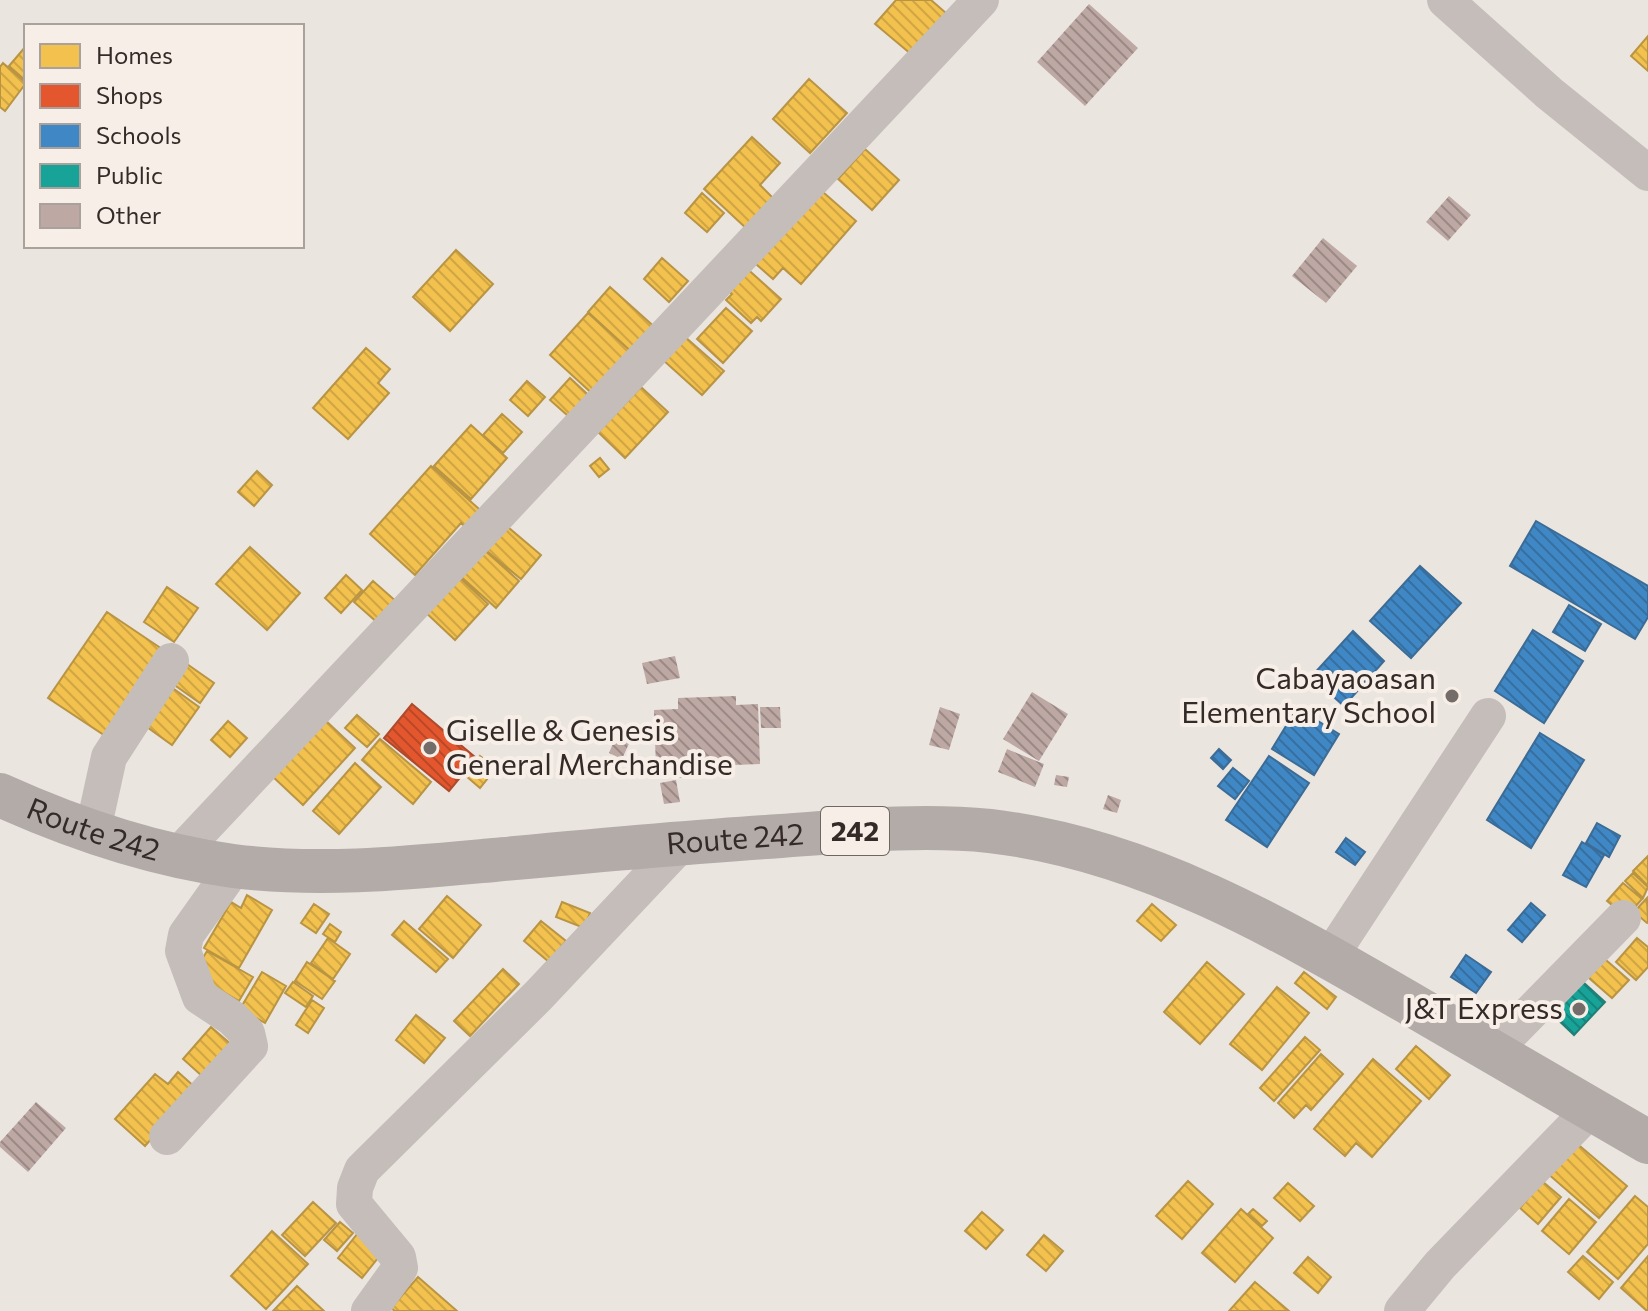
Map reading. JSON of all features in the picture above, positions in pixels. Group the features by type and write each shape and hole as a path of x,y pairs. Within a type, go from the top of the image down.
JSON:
{"main road":[{"name":"Route 242","path":"0,795 93,830 177,856 235,866 307,872 375,871 683,842 924,827 991,831 1067,844 1141,865 1330,957 1648,1142"}],"street":[{"path":"177,856 981,0"},
{"path":"1445,0 1549,93 1648,173"},
{"path":"93,830 109,757 171,661"},
{"path":"1330,957 1488,716"},
{"path":"369,1311 400,1268 398,1257 354,1204 355,1188 362,1170 538,996 683,842"},
{"path":"167,1137 250,1046 247,1033 232,1018 200,997 183,951 186,935 235,866"},
{"path":"1493,1051 1623,918"},
{"path":"1402,1311 1440,1265 1592,1108"}],"building: Homes":[{"path":"896,0 931,0 946,13 911,54 875,24"},
{"path":"1648,36 1648,71 1631,56"},
{"path":"24,48 24,79 9,66"},
{"path":"3,63 24,81 5,111 0,107 0,67"},
{"path":"809,79 847,113 810,153 773,119"},
{"path":"752,137 780,163 760,185 774,199 747,229 704,189"},
{"path":"865,149 899,180 872,210 838,179"},
{"path":"815,185 856,221 801,284 783,268 773,279 749,258"},
{"path":"702,193 724,213 707,232 685,213"},
{"path":"456,250 493,284 450,331 413,297"},
{"path":"662,258 688,281 669,302 644,279"},
{"path":"743,265 781,299 761,321 757,317 751,323 726,300 732,294 723,286"},
{"path":"610,287 658,330 635,355 588,312"},
{"path":"726,308 752,331 723,363 697,339"},
{"path":"588,313 635,355 597,398 550,355"},
{"path":"684,336 724,371 702,395 663,360"},
{"path":"366,348 390,369 378,383 389,393 348,439 313,408"},
{"path":"570,378 595,401 576,423 550,400"},
{"path":"527,381 545,397 528,416 510,400"},
{"path":"641,387 668,412 625,458 598,432"},
{"path":"502,414 522,432 503,453 483,435"},
{"path":"471,425 507,458 471,499 434,466"},
{"path":"600,458 609,469 599,477 590,466"},
{"path":"431,466 488,517 473,534 461,523 415,575 370,534"},
{"path":"257,471 272,485 254,506 238,492"},
{"path":"502,522 541,555 521,579 482,547"},
{"path":"250,547 300,593 267,630 216,584"},
{"path":"481,547 519,581 496,608 458,574"},
{"path":"456,574 488,604 455,640 423,610"},
{"path":"346,575 362,590 341,613 325,598"},
{"path":"373,581 398,603 379,624 354,602"},
{"path":"167,587 198,608 174,642 144,622"},
{"path":"107,612 165,651 107,737 48,698"},
{"path":"187,664 214,683 200,703 173,684"},
{"path":"167,684 199,707 172,745 140,722"},
{"path":"357,715 379,734 367,747 345,728"},
{"path":"324,719 355,748 303,805 272,776"},
{"path":"228,721 247,738 230,757 211,740"},
{"path":"380,739 431,782 413,804 362,760"},
{"path":"480,756 496,768 480,788 465,775"},
{"path":"355,763 381,787 339,834 313,811"},
{"path":"1648,856 1648,886 1633,871"},
{"path":"1633,873 1648,887 1643,898 1625,881"},
{"path":"1623,883 1642,899 1626,917 1607,901"},
{"path":"247,895 272,910 239,968 204,948 231,902 241,908"},
{"path":"447,896 481,925 453,958 419,929"},
{"path":"1647,898 1648,922 1647,923 1634,912"},
{"path":"562,902 590,913 584,928 556,917"},
{"path":"314,904 329,914 316,933 301,923"},
{"path":"1152,904 1176,925 1161,941 1137,921"},
{"path":"404,921 448,959 436,972 392,935"},
{"path":"541,921 566,941 549,962 524,941"},
{"path":"330,924 341,932 335,942 323,934"},
{"path":"328,938 350,954 333,979 311,963"},
{"path":"1637,938 1648,947 1648,967 1636,980 1616,962"},
{"path":"207,951 253,977 239,1001 193,974"},
{"path":"1599,954 1629,980 1612,998 1583,973"},
{"path":"307,962 335,981 322,999 295,981"},
{"path":"1207,962 1244,994 1200,1044 1164,1012"},
{"path":"503,969 519,984 470,1036 454,1021"},
{"path":"262,972 286,986 265,1023 240,1009"},
{"path":"1304,972 1336,997 1327,1009 1295,983"},
{"path":"293,982 313,996 306,1007 285,993"},
{"path":"1277,987 1309,1013 1262,1070 1230,1044"},
{"path":"312,1000 324,1008 308,1033 296,1025"},
{"path":"416,1015 445,1038 424,1063 396,1040"},
{"path":"211,1027 239,1051 211,1084 183,1059"},
{"path":"1305,1037 1320,1050 1274,1101 1260,1088"},
{"path":"1416,1046 1450,1075 1429,1099 1396,1069"},
{"path":"1321,1054 1343,1074 1311,1110 1306,1105 1294,1118 1278,1103"},
{"path":"1373,1059 1421,1101 1372,1157 1356,1143 1345,1156 1314,1129"},
{"path":"178,1072 196,1088 145,1146 115,1119 155,1074 168,1084"},
{"path":"1574,1141 1627,1186 1599,1218 1547,1173"},
{"path":"1188,1181 1213,1204 1182,1239 1156,1216"},
{"path":"1542,1181 1561,1197 1538,1224 1520,1208"},
{"path":"1288,1183 1314,1206 1300,1221 1274,1198"},
{"path":"1635,1196 1648,1207 1648,1244 1618,1279 1587,1252"},
{"path":"1569,1199 1596,1222 1569,1254 1542,1231"},
{"path":"313,1202 336,1223 305,1256 282,1235"},
{"path":"1241,1209 1273,1238 1235,1282 1202,1253"},
{"path":"1253,1209 1267,1221 1262,1226 1248,1214"},
{"path":"982,1212 1003,1230 986,1249 965,1231"},
{"path":"340,1222 353,1233 337,1251 324,1240"},
{"path":"272,1231 308,1264 266,1309 231,1276"},
{"path":"358,1233 382,1253 362,1278 338,1258"},
{"path":"1044,1235 1063,1251 1046,1271 1027,1255"},
{"path":"1583,1256 1613,1282 1599,1299 1568,1272"},
{"path":"1648,1256 1648,1311 1647,1311 1621,1288"},
{"path":"1308,1257 1331,1277 1318,1293 1294,1273"},
{"path":"418,1277 457,1311 395,1311 391,1308"},
{"path":"1255,1282 1289,1311 1229,1311"},
{"path":"297,1286 324,1311 273,1311"}],"building: Shops":[{"name":"Giselle & Genesis General Merchandise","path":"412,704 476,758 449,791 384,738"}],"building: Schools":[{"path":"1536,521 1648,586 1648,617 1635,639 1510,566"},
{"path":"1420,566 1461,603 1411,658 1370,621"},
{"path":"1569,605 1601,624 1585,651 1553,632"},
{"path":"1533,630 1583,661 1544,723 1495,691"},
{"path":"1353,631 1384,661 1344,706 1311,677"},
{"path":"1297,708 1339,734 1314,775 1272,749"},
{"path":"1540,733 1584,760 1531,848 1487,820"},
{"path":"1219,749 1231,760 1223,769 1211,758"},
{"path":"1269,756 1309,783 1267,847 1226,820"},
{"path":"1233,768 1249,781 1235,799 1218,786"},
{"path":"1597,823 1620,836 1609,857 1586,843"},
{"path":"1346,838 1365,852 1355,865 1336,852"},
{"path":"1582,842 1604,855 1586,887 1563,875"},
{"path":"1531,903 1545,915 1522,942 1508,930"},
{"path":"1466,955 1491,972 1476,993 1451,977"}],"building: Public":[{"name":"J&T Express","path":"1583,982 1605,1002 1574,1035 1553,1015"}],"building: Other":[{"path":"1089,4 1138,48 1085,106 1037,62"},
{"path":"1449,196 1471,215 1448,241 1426,222"},
{"path":"1323,238 1357,266 1326,303 1292,276"},
{"path":"675,656 680,678 647,684 642,663"},
{"path":"1032,692 1068,714 1039,761 1003,739"},
{"path":"736,696 736,705 758,704 760,764 656,768 654,710 678,709 678,698"},
{"path":"760,707 780,707 781,728 761,728"},
{"path":"940,707 960,714 949,750 929,745"},
{"path":"617,734 631,739 622,759 609,753"},
{"path":"1007,749 1044,764 1035,787 998,772"},
{"path":"704,769 704,776 677,778 677,771"},
{"path":"1056,775 1069,777 1067,787 1054,785"},
{"path":"676,780 680,802 664,804 660,783"},
{"path":"1108,795 1121,800 1117,813 1103,809"},
{"path":"36,1102 66,1128 28,1172 0,1147 0,1142"}],"place":[{"name":"Cabayaoasan Elementary School","path":"1452,696"},
{"name":"Giselle & Genesis General Merchandise","path":"430,748"},
{"name":"J&T Express","path":"1579,1009"}]}
